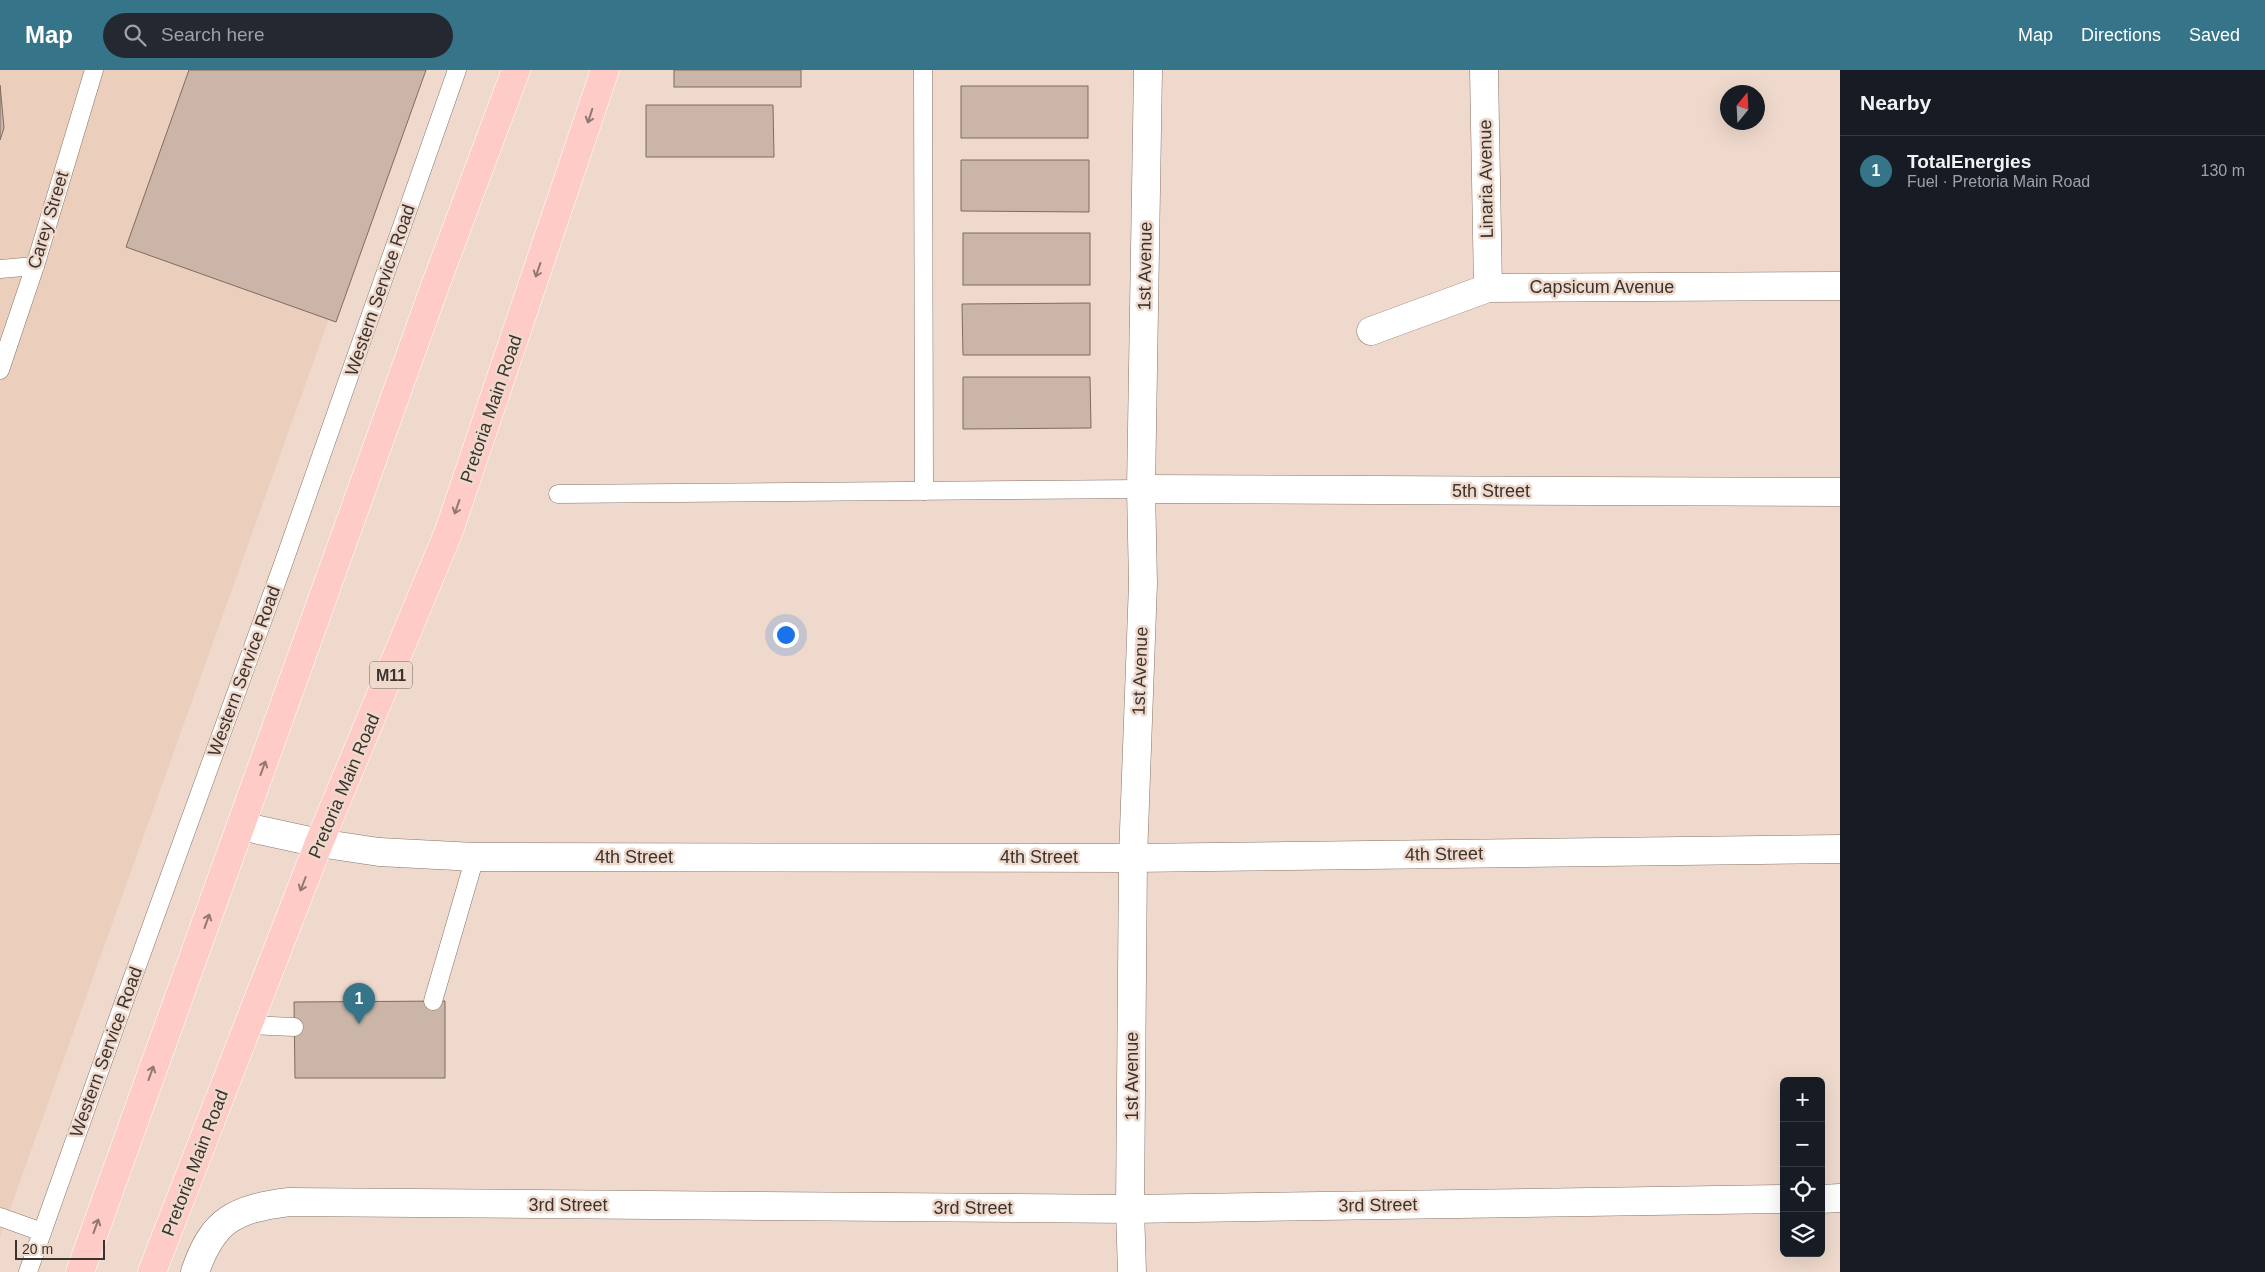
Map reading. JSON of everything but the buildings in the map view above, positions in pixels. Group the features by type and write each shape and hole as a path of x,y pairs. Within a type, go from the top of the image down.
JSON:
{"main road":[{"path":"80,1272 435,286 516,70"},
{"name":"Pretoria Main Road","path":"152,1272 320,843 449,531 605,70"}],"street":[{"name":"1st Avenue","path":"1132,1272 1130,1209 1133,858 1143,583 1141,489 1148,70"},
{"name":"Linaria Avenue","path":"1484,70 1488,288"},
{"name":"Capsicum Avenue","path":"1371,331 1488,288 1840,286"},
{"name":"5th Street","path":"1141,489 1840,492"},
{"name":"4th Street","path":"241,826 320,843 380,852 476,857 1133,858 1840,849"},
{"path":"1825,1199 1840,1198"},
{"name":"3rd Street","path":"195,1272 202,1250 216,1230 237,1213 289,1202 1130,1209 1780,1199"}],"lane":[{"name":"Carey Street","path":"0,370 35,266 94,70"},
{"name":"Western Service Road","path":"28,1272 285,558 457,70"},
{"path":"922,70 924,491"},
{"path":"0,269 35,266"},
{"path":"558,494 1141,489"},
{"path":"433,1001 476,857"},
{"path":"248,1025 294,1027"},
{"path":"0,1217 42,1232"}],"shaded area":[{"path":"0,70 418,70 0,1237"}],"place":[{"name":"TotalEnergies","path":"359,1024"}]}
